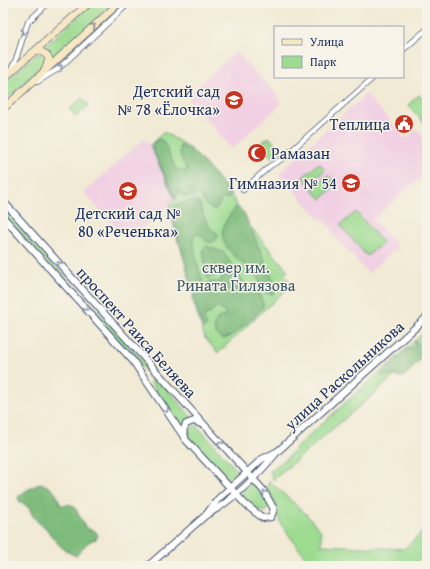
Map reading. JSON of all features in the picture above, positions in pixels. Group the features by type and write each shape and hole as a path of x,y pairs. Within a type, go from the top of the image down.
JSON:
{"main road":[{"path":"5,77 89,3"},
{"path":"3,109 119,3"},
{"path":"34,52 40,51 47,55 48,64 43,71"}],"street":[{"path":"5,77 15,62 28,22 48,3"},
{"path":"27,87 58,69 129,3"},
{"path":"404,49 427,29"},
{"path":"243,190 270,166 287,155 373,78"},
{"name":"проспект Раиса Беляева","path":"3,201 267,495 274,507 271,517 263,518 248,507 186,440 134,361 3,217"},
{"name":"улица Раскольникова","path":"148,566 206,515 218,508 252,479 278,451 427,317"},
{"path":"144,377 152,378 155,371"},
{"path":"186,440 183,431 186,424 194,421 204,426"},
{"name":"улица Раскольникова","path":"206,515 218,499 246,473 262,459 278,451"}],"shaded area":[{"name":"Детский сад № 78 «Ёлочка»","path":"236,52 276,94 281,104 232,149 188,100 196,93 193,90"},
{"name":"Гимназия № 54","path":"366,94 406,139 417,129 427,139 427,172 373,219 398,247 368,273 331,232 333,230 322,219 320,220 279,173"},
{"name":"Детский сад № 80 «Реченька»","path":"144,139 152,147 175,200 128,241 84,192"}],"green space":[{"path":"93,3 115,3 53,60 51,53 42,49"},
{"path":"41,54 45,58 44,64 3,103 3,84 35,55"},
{"path":"419,95 427,104 426,125 408,105"},
{"path":"82,98 89,105 76,117 69,110"},
{"name":"сквер им. Рината Гилязова","path":"164,132 191,149 229,191 244,219 288,271 284,275 292,284 218,353 205,338 192,298 195,293 184,250 178,242 169,206 175,200 150,145"},
{"path":"269,137 281,151 272,158 260,144"},
{"path":"159,139 164,142 176,170 188,170 180,153 180,146 185,147 199,158 213,173 229,193 229,198 222,199 216,209 213,210 206,205 200,194 192,197 182,196 179,190 177,197 175,198 152,147 155,141"},
{"path":"319,163 325,170 309,184 303,177"},
{"path":"328,175 337,185 321,199 312,189"},
{"path":"194,200 200,204 206,221 217,233 218,237 212,242 207,242 200,234 193,237 196,261 205,288 207,287 208,282 219,282 222,278 217,265 215,267 214,277 207,278 203,249 206,246 223,252 245,284 260,296 263,303 263,307 255,316 231,336 224,339 220,338 215,332 214,326 218,318 225,316 225,313 219,308 215,308 211,313 205,315 204,320 207,326 203,329 171,212 176,205"},
{"path":"237,206 244,213 277,290 274,294 265,293 256,276 230,252 223,238 223,230 226,221"},
{"path":"3,207 153,372 152,375 149,375 3,214"},
{"path":"356,212 383,243 367,256 340,225"},
{"path":"427,330 427,348 273,480 270,471 287,458 304,440"},
{"path":"415,340 419,344 418,350 420,360 404,377 380,375 408,348 414,348"},
{"path":"156,376 194,420 181,430 150,381"},
{"path":"197,426 242,476 232,484 188,437 189,431"},
{"path":"252,481 266,496 268,501 268,509 264,512 254,507 240,492"},
{"path":"269,481 306,514 321,531 322,545 404,549 427,528 427,552 412,566 312,566 280,523 275,502 267,489"},
{"path":"41,483 54,491 60,504 65,506 69,504 74,506 86,528 95,531 98,535 96,539 87,544 76,556 66,551 45,527 38,522 29,508 19,501 18,497 27,490"}],"place":[{"name":"Детский сад № 78 «Ёлочка»","path":"234,100"},
{"name":"Теплица","path":"404,124"},
{"name":"Рамазан","path":"257,153"},
{"name":"Гимназия № 54","path":"351,183"},
{"name":"Детский сад № 80 «Реченька»","path":"128,191"}]}
